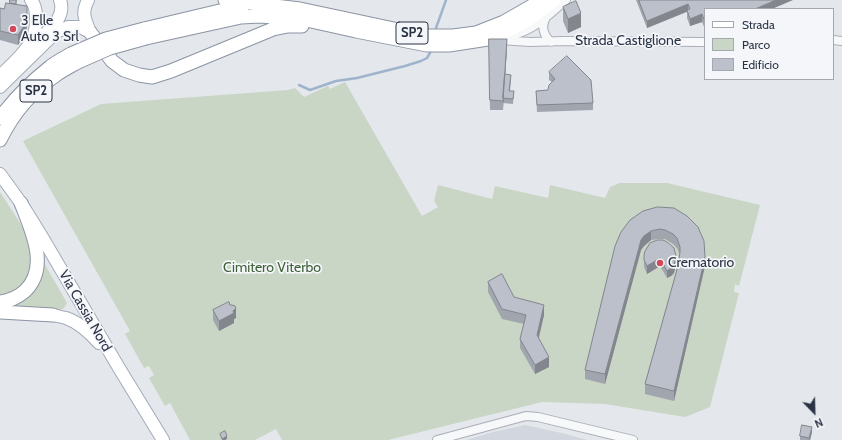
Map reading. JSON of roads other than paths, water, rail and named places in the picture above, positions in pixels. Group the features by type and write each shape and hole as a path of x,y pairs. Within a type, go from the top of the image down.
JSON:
{"highway":[{"name":"SP2","path":"224,0 272,4 427,36 453,36 476,33 504,22 532,6 538,0"},
{"name":"SP2","path":"145,33 240,17 260,16 302,19 404,42 427,45 449,45 493,40 529,19 554,0"},
{"name":"SP2","path":"0,118 15,98 51,66 110,48 145,33 228,9 272,4"},
{"path":"90,32 112,61 124,70 139,75 152,77 171,71 273,29 288,26 302,26 356,31"},
{"name":"SP2","path":"2,135 22,106 42,85 57,74 74,58"},
{"path":"0,302 10,300 21,294 31,285 36,271 38,255 21,203"},
{"path":"0,312 53,315"}],"main road":[{"path":"27,49 34,35 37,23 36,11 31,0"},
{"path":"0,76 58,21 61,12 60,0"},
{"path":"88,0 85,6 84,16 90,32"},
{"path":"0,87 56,32 68,27 80,27 90,32"},
{"name":"Via Cassia Nord","path":"3,178 21,203 42,237 119,368 163,439"},
{"path":"53,315 70,310 74,304 75,294"},
{"path":"53,315 67,318 93,336 119,368"}],"street":[{"path":"512,35 518,34 530,28 566,0"},
{"path":"546,16 543,30 550,42"},
{"name":"Strada Castiglione","path":"493,40 517,42 704,42"},
{"path":"437,440 526,416 538,417 633,440"}],"waterway":[{"path":"436,28 446,0"},
{"path":"299,85 310,90 336,81 357,78 405,66 427,58 430,53"}],"place":[{"name":"3 Elle Auto 3 Srl","path":"13,29"},
{"name":"Crematorio","path":"660,263"}],"park label":[{"name":"Cimitero Viterbo","path":"272,268"}]}
